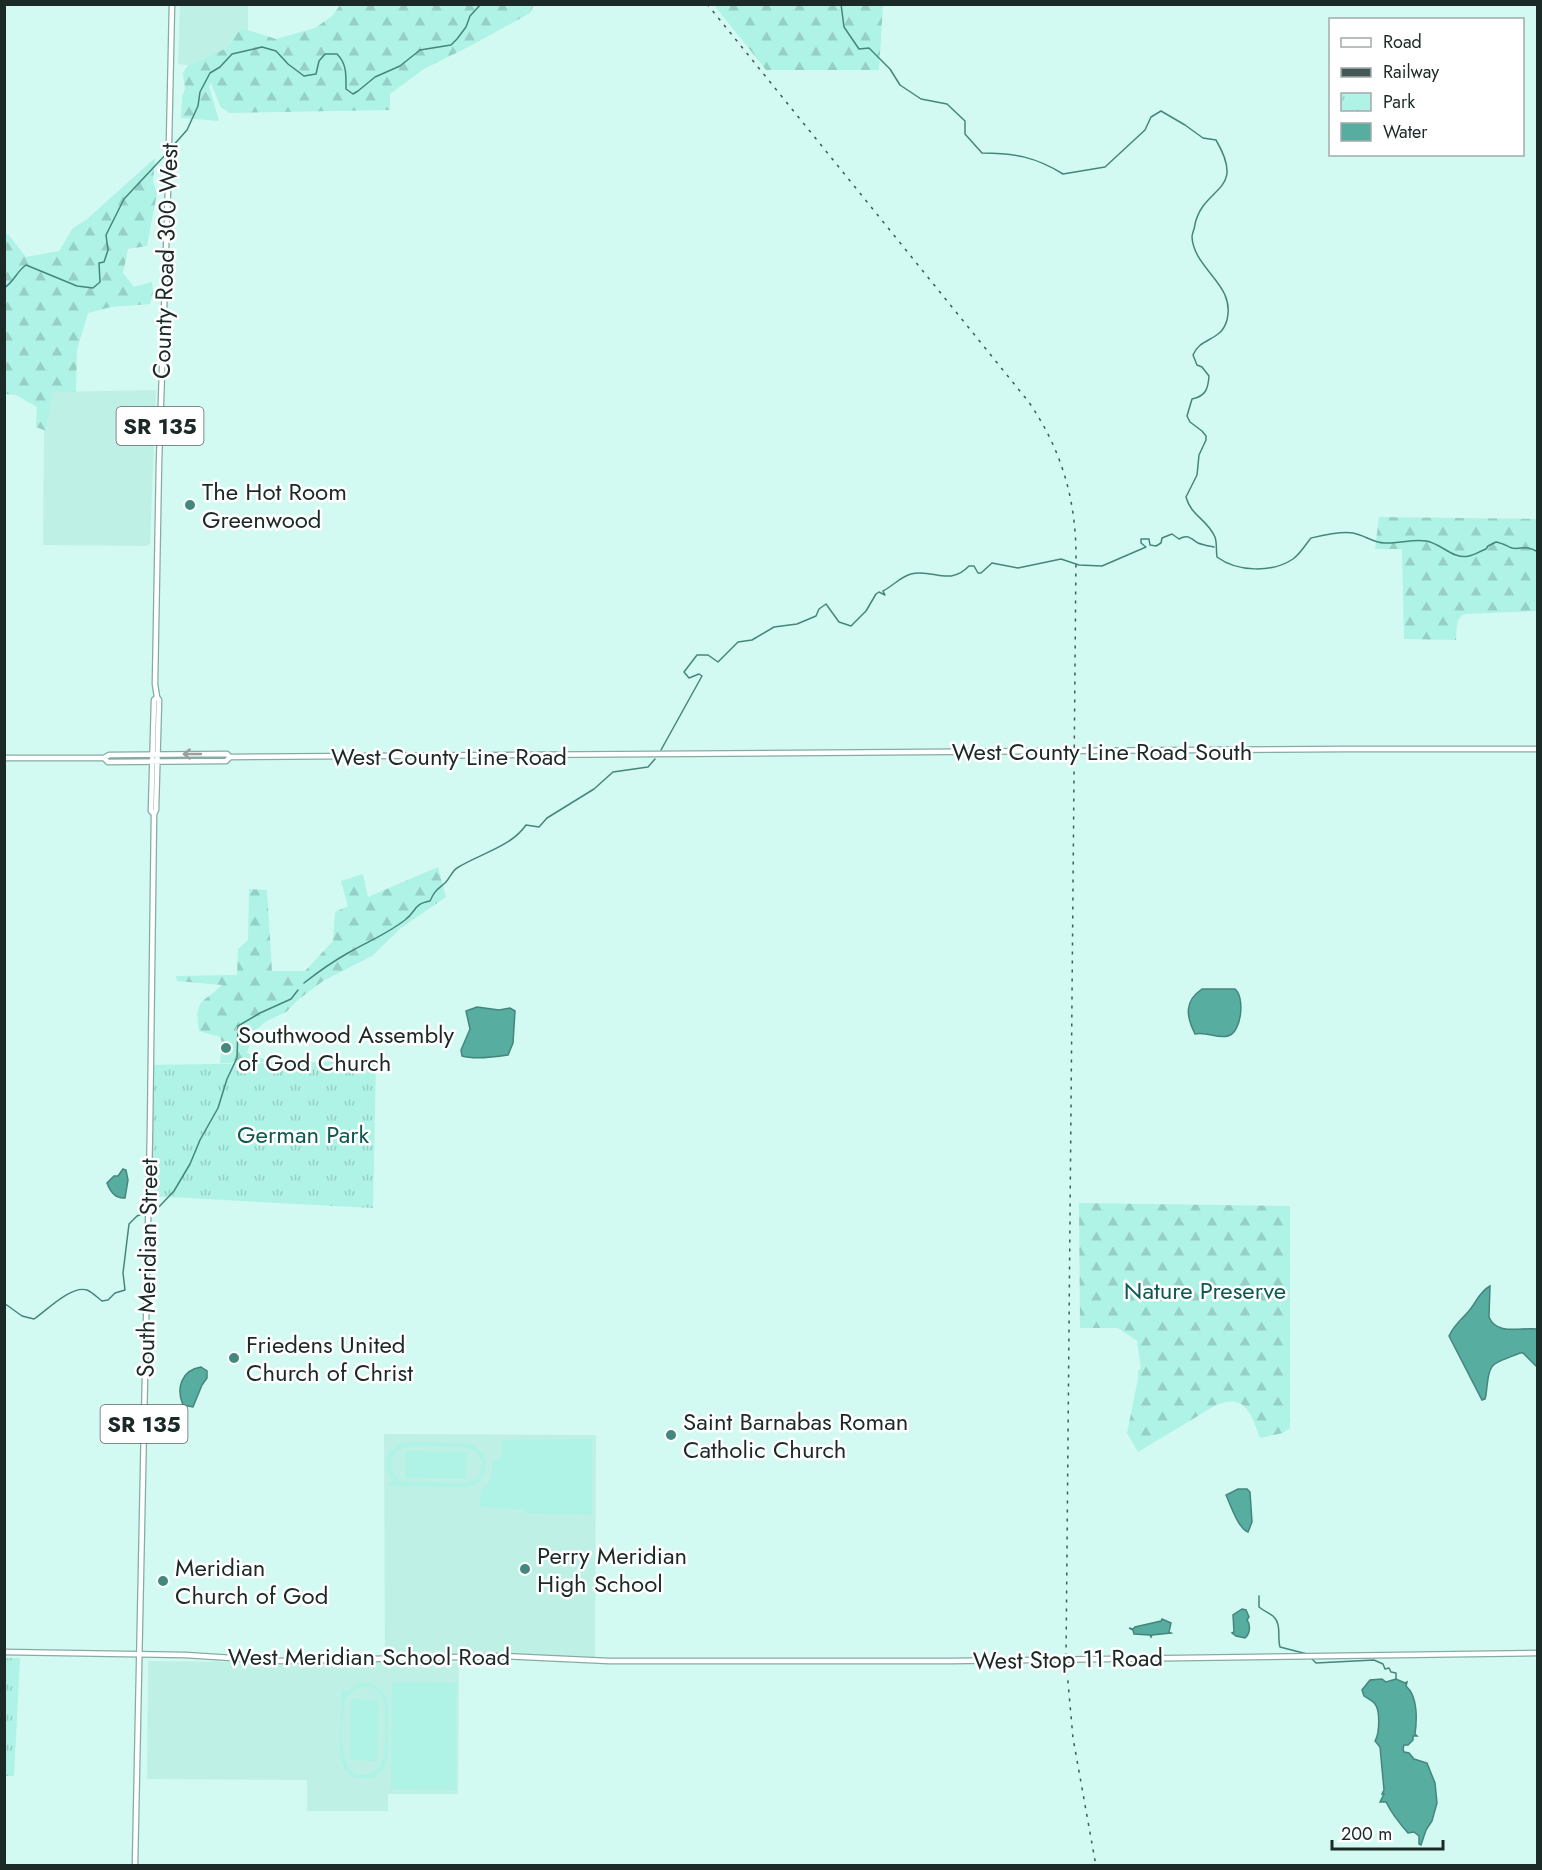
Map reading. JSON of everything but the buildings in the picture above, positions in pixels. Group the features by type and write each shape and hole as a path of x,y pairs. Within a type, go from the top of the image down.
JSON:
{"main road":[{"name":"County Road 300 West","path":"154,762 159,700 156,697 155,684 159,462 172,4"},
{"name":"West County Line Road South","path":"667,754 1538,749"},
{"name":"West County Line Road","path":"4,758 104,758 109,755 226,754 230,758"},
{"name":"West County Line Road","path":"104,758 108,762 154,762 226,761 230,758 667,754"},
{"name":"South Meridian Street","path":"135,1866 149,1196 154,814 156,810 154,762"},
{"name":"West Meridian School Road","path":"4,1652 185,1655 275,1661 381,1660 464,1656 543,1656 599,1660"},
{"name":"West Stop 11 Road","path":"599,1660 953,1661 1538,1653"}],"shaded area":[{"path":"180,5 248,5 248,30 241,28 225,49 188,65 178,64"},
{"path":"156,390 150,544 147,546 43,545 44,430 46,430 53,392"},
{"name":"Perry Meridian High School","path":"384,1434 596,1435 595,1657 385,1652"},
{"path":"148,1661 459,1663 458,1794 388,1794 388,1811 307,1811 307,1780 147,1779"}],"green space":[{"path":"341,4 534,5 530,13 424,69 390,94 390,110 229,113 220,106 211,83 209,86 219,121 181,118 182,97 185,89 183,73 188,65 225,49 241,28 276,39 315,28 332,16"},
{"path":"714,5 883,5 879,70 766,70"},
{"path":"155,158 153,182 157,193 147,246 128,249 123,273 134,287 152,282 153,293 150,304 111,307 88,313 77,350 76,392 53,392 46,431 36,427 37,407 16,395 5,394 5,235 8,234 26,257 59,251 73,228 86,220"},
{"path":"1379,517 1537,519 1537,611 1465,614 1458,621 1456,640 1404,639 1402,549 1375,549"},
{"path":"438,867 446,897 401,928 372,956 323,981 286,1012 265,1022 253,1033 247,1053 272,1062 220,1063 222,1043 220,1037 199,1031 198,1013 201,1003 222,985 177,981 176,976 237,975 238,949 248,940 249,889 267,890 272,971 305,971 333,941 335,912 348,906 341,881 363,874 368,897"},
{"name":"German Park","path":"376,1061 373,1208 149,1196 151,1065"},
{"name":"Nature Preserve","path":"1079,1203 1290,1206 1290,1428 1283,1433 1260,1438 1246,1408 1241,1404 1226,1402 1216,1405 1138,1452 1127,1433 1138,1370 1141,1369 1137,1341 1118,1328 1080,1328"},
{"path":"592,1439 592,1515 523,1513 523,1509 480,1507 481,1490 488,1484 491,1477 492,1460 501,1459 502,1440"},
{"path":"408,1442 472,1444 483,1455 486,1467 484,1474 475,1484 468,1487 389,1486 389,1482 394,1481 387,1468 388,1456 395,1447","holes":["403,1447 468,1448 478,1455 482,1466 477,1477 467,1483 408,1482 394,1475 391,1464 394,1454"]},
{"path":"405,1451 467,1452 466,1479 405,1478"},
{"path":"5,1658 20,1658 14,1776 5,1776"},
{"path":"392,1682 456,1683 456,1790 391,1789"},
{"path":"361,1683 375,1686 381,1689 388,1702 388,1755 379,1773 368,1778 354,1777 348,1773 340,1754 341,1690 345,1690 345,1693","holes":["369,1687 383,1698 384,1750 379,1768 363,1775 354,1773 345,1758 344,1706 352,1691"]},
{"path":"351,1699 379,1700 377,1761 350,1760"}],"water":[{"path":"1202,989 1235,989 1238,993 1241,1014 1233,1033 1224,1037 1203,1033 1195,1034 1188,1009 1192,999"},
{"path":"477,1007 499,1010 510,1008 515,1011 513,1043 508,1055 479,1058 462,1056 461,1050 470,1029 466,1011"},
{"path":"123,1169 126,1170 128,1180 125,1198 113,1194 107,1183 114,1176 118,1176"},
{"path":"1490,1286 1489,1317 1493,1323 1503,1329 1537,1329 1537,1367 1523,1353 1496,1363 1490,1370 1485,1399 1482,1400 1449,1336 1480,1294"},
{"path":"201,1367 207,1371 207,1378 193,1407 183,1405 180,1393 182,1381 189,1372"},
{"path":"1238,1489 1247,1489 1250,1492 1252,1522 1248,1532 1238,1521 1226,1495"},
{"path":"1242,1609 1246,1610 1249,1617 1247,1620 1249,1629 1245,1638 1232,1633 1234,1632 1233,1615"},
{"path":"1162,1619 1171,1623 1169,1632 1171,1633 1151,1637 1134,1634 1129,1628 1133,1629"},
{"path":"1382,1679 1386,1682 1396,1679 1407,1682 1406,1686 1415,1702 1415,1734 1417,1736 1413,1736 1413,1740 1408,1745 1404,1745 1403,1749 1414,1759 1427,1763 1435,1783 1437,1803 1421,1845 1419,1836 1414,1832 1408,1833 1386,1802 1380,1802 1384,1790 1380,1747 1375,1741 1379,1716 1377,1707 1364,1696 1362,1690 1370,1680"}],"waterway":[{"path":"171,148 187,130 198,106 200,92 210,73 220,67 232,54 262,47 276,51 304,76 316,74 319,61 325,54 337,54 344,66 346,89 353,94 375,77 400,66 420,50 451,45 481,4"},
{"path":"841,4 844,27 859,49 869,48 890,69 900,85 921,99 947,104 965,121 965,134 982,153 1024,157 1063,174 1105,167 1145,130 1151,117 1161,111 1203,138 1216,140 1227,170 1225,180 1200,211 1192,237 1194,249 1226,296 1227,320 1220,332 1200,345 1193,355 1197,365 1202,367 1209,376 1209,381 1203,394 1192,399 1187,416 1190,422 1206,436 1206,440 1199,455 1197,475 1186,497 1192,509 1212,531 1216,542 1217,557 1234,566 1244,568 1275,567 1293,559 1311,538 1343,533 1357,534 1380,543 1426,541 1463,557 1475,554 1496,542 1512,548 1527,548 1538,552"},
{"path":"4,288 26,265 77,286 93,288 100,282 99,263 104,262 108,250 106,235 124,199 168,152"},
{"path":"661,750 702,676 699,674 689,678 684,672 697,655 708,655 718,662 738,642 752,640 774,627 797,624 816,616 819,609 826,604 839,622 851,626 866,611 876,594 879,592 885,595 883,591 911,574 926,573 947,576 962,572 969,566 974,566 978,573 981,573 992,563 1018,568 1061,559 1079,565 1102,566 1146,547 1141,543 1141,539 1149,539 1150,545 1156,546 1161,543 1162,538 1172,534 1179,539 1187,537 1198,543 1214,547"},
{"path":"304,983 336,960 384,934 409,917 418,906 430,901 435,892 457,868 503,845 520,833 526,825 539,827 547,818 594,789 613,772 648,767 655,759"},
{"path":"4,1303 22,1316 34,1319 74,1291 87,1290 102,1301 125,1290 123,1273 129,1224 137,1216 157,1209 174,1191 190,1164 218,1108 227,1079 237,1058 238,1026 291,999 298,990"},
{"path":"1259,1596 1259,1607 1276,1619 1280,1647 1307,1654"},
{"path":"1312,1659 1316,1663 1374,1660 1383,1664 1385,1669 1389,1668 1391,1672 1396,1673 1396,1679"}],"railway":[{"path":"707,4 1028,401 1040,419 1058,456 1070,494 1076,556 1066,1660 1073,1738 1096,1866"}],"place":[{"name":"The Hot Room Greenwood","path":"190,505"},
{"name":"Southwood Assembly of God Church","path":"226,1048"},
{"name":"Friedens United Church of Christ","path":"234,1358"},
{"name":"Saint Barnabas Roman Catholic Church","path":"671,1435"},
{"name":"Perry Meridian High School","path":"525,1569"},
{"name":"Meridian Church of God","path":"163,1581"}]}
